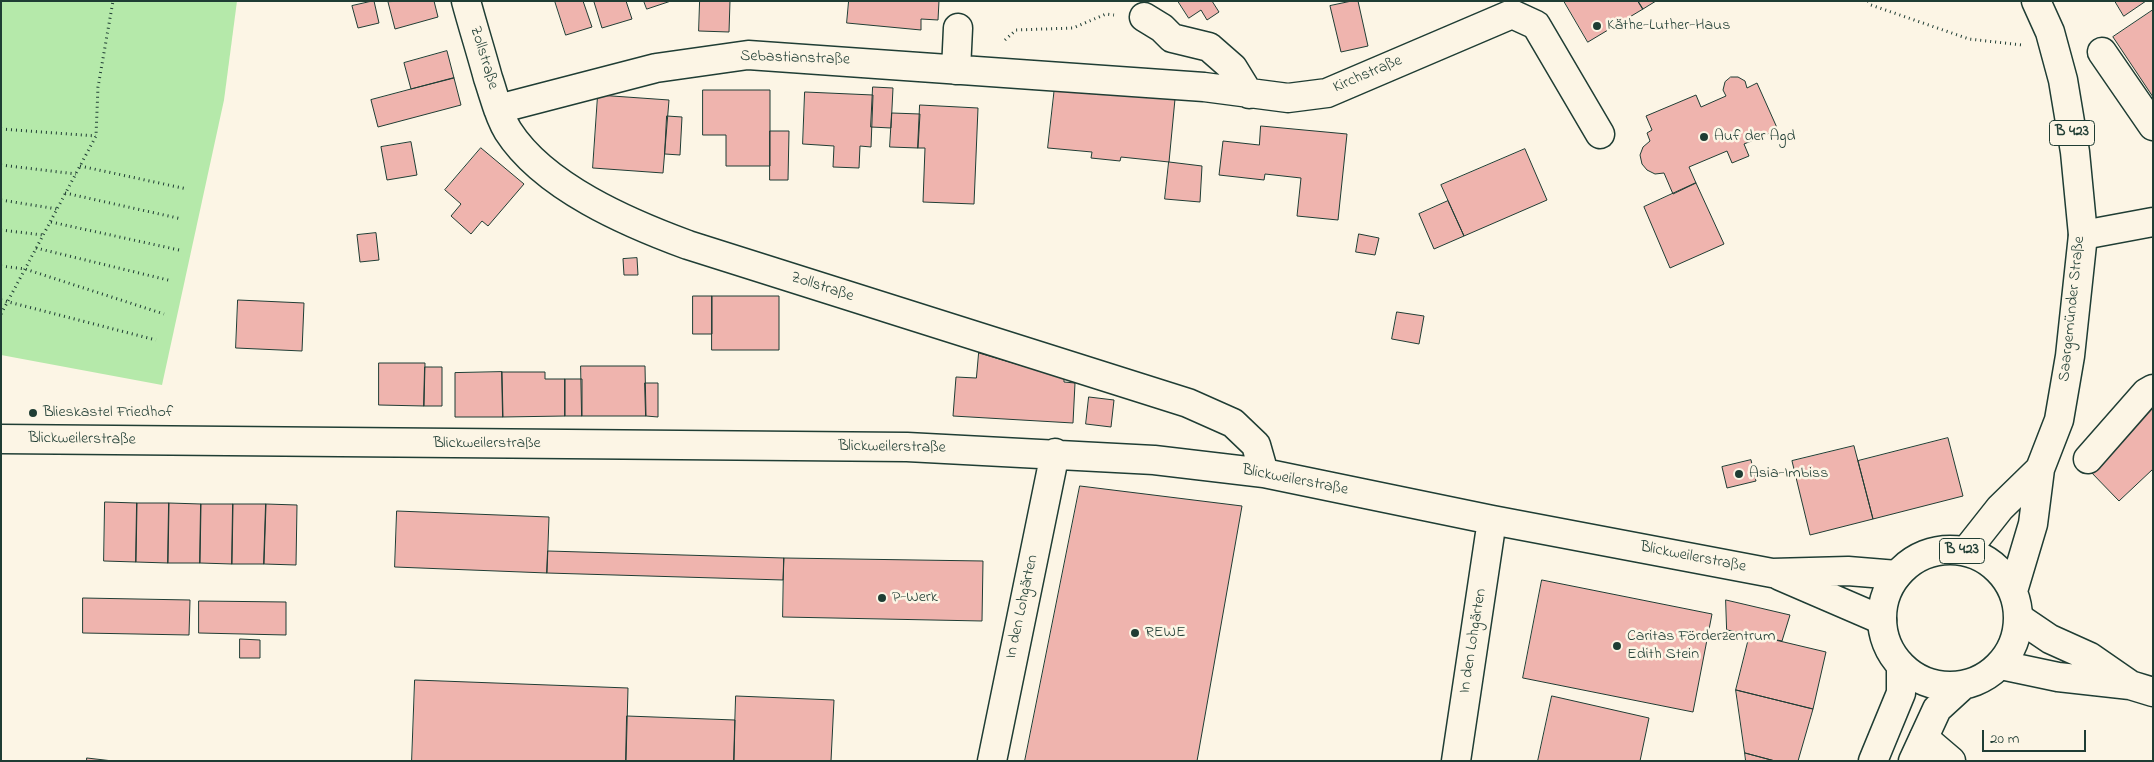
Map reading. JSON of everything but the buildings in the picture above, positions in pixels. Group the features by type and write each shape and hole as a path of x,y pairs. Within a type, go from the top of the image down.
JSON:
{"street":[{"name":"Zollstraße","path":"466,1 498,109 508,131 525,152 582,196 632,224 688,245 1188,403 1233,423 1256,445 1264,473"},
{"name":"Saargemünder Straße","path":"2013,591 2033,524 2040,470 2059,420 2070,356 2083,235 2075,152 2063,80 2050,32 2036,1"},
{"name":"Kirchstraße","path":"1007,73 1204,87 1288,98 1327,93 1510,8"},
{"path":"1510,8 1536,25 1600,134"},
{"path":"1144,17 1172,38 1209,47 1233,68 1249,94"},
{"path":"956,70 958,28"},
{"path":"2102,52 2153,126"},
{"name":"Sebastianstraße","path":"498,109 656,68 748,55 1007,73"},
{"path":"2083,235 2153,222"},
{"path":"2088,459 2146,393 2153,389"},
{"name":"Blickweilerstraße","path":"1,439 906,447 1055,453 1154,460 1264,473 1492,520 1772,573 1848,571 1897,575"},
{"name":"In den Lohgärten","path":"992,761 1055,453"},
{"name":"Saargemünder Straße","path":"1966,551 2000,508 2040,470"},
{"name":"In den Lohgärten","path":"1456,761 1492,520"},
{"name":"B 423","path":"1919,749 1937,709 1961,687 1983,679 2000,665 2011,652 2017,636 2019,618 2013,591 2002,573 1991,564 1966,551 1947,550 1928,553 1911,562 1897,575 1888,588 1882,620 1884,636 1900,666 1918,679 1939,686 1961,687"},
{"name":"Blickweilerstraße","path":"1772,573 1882,620"},
{"path":"2019,618 2050,639 2090,657 2142,689"},
{"path":"2000,665 2058,677 2142,689"},
{"name":"B 423","path":"1873,761 1901,693 1900,666"},
{"path":"1919,749 1952,761"}],"path":[{"path":"1,314 96,136 98,87 113,1"},
{"path":"1868,1 1871,5 1970,39 2024,46 2050,32"},
{"path":"1016,30 1072,28 1106,14 1144,17"},
{"path":"1,129 96,136"},
{"path":"1,165 76,174"},
{"path":"80,166 187,189"},
{"path":"65,193 182,219"},
{"path":"1,200 57,209"},
{"path":"51,222 179,250"},
{"path":"1,230 43,235"},
{"path":"36,248 172,281"},
{"path":"1,266 25,269 164,314"},
{"path":"1,300 156,340"}],"green space":[{"path":"1,1 237,1 224,100 162,385 1,355"}],"place":[{"name":"Käthe-Luther-Haus","path":"1597,26"},
{"name":"Auf der Agd","path":"1704,137"},
{"name":"Blieskastel Friedhof","path":"33,413"},
{"name":"Asia-Imbiss","path":"1739,474"},
{"name":"P-Werk","path":"882,598"},
{"name":"REWE","path":"1135,633"},
{"name":"Caritas Förderzentrum Edith Stein","path":"1617,646"}]}
